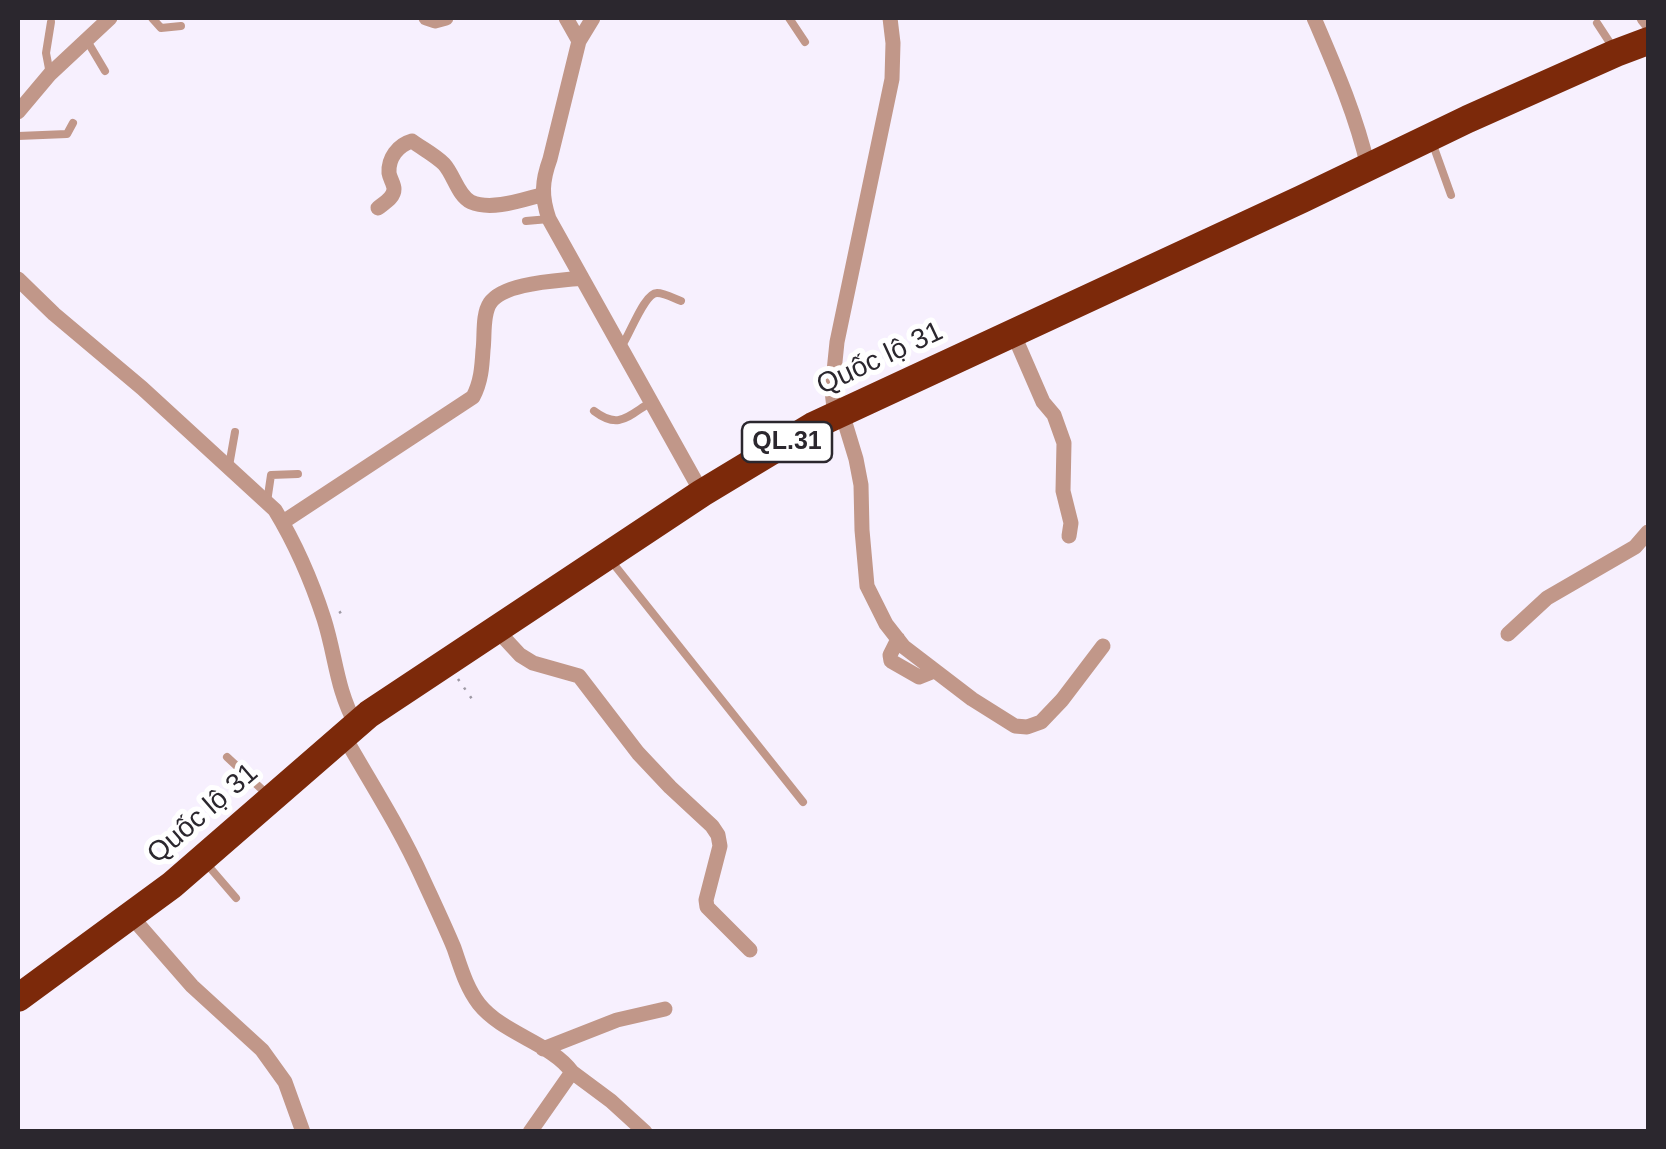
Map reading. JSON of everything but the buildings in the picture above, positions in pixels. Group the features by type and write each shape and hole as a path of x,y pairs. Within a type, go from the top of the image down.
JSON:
{"highway":[{"name":"Quốc lộ 31","path":"18,998 172,885 370,714 606,554 813,426 1430,137 1648,41"}],"street":[{"path":"426,18 435,22 446,18"},
{"path":"566,18 579,41"},
{"path":"593,18 579,41 543,177 542,195 549,219 702,493"},
{"path":"890,18 892,79 837,342 832,391 861,485 867,586 898,639 972,699 1015,726 1041,722 1103,646"},
{"path":"1314,18 1360,128 1368,167"},
{"path":"18,112 50,74 107,19"},
{"path":"378,208 391,198 394,190 390,162 399,147 412,142 448,168 462,194 475,204 542,195"},
{"path":"282,522 472,397 482,370 488,305 495,297 511,289 582,278"},
{"path":"18,279 276,510 324,621 350,731 420,871 478,1003 493,1018 568,1066 645,1132"},
{"path":"1012,333 1035,385 1054,415 1064,444 1063,491 1071,522 1069,536"},
{"path":"1508,634 1547,598 1635,547 1648,532"},
{"path":"495,628 533,663 579,676 638,753 712,826 720,846 707,907 750,950"},
{"path":"130,915 192,986 262,1050 285,1082 303,1132"},
{"path":"543,1050 617,1020 665,1010"},
{"path":"530,1132 572,1072"}],"lane":[{"path":"152,18 161,28 181,26"},
{"path":"789,18 804,42"},
{"path":"50,74 46,53 51,22"},
{"path":"1597,23 1616,53"},
{"path":"86,39 105,71"},
{"path":"18,136 66,134 74,123"},
{"path":"1430,137 1451,195"},
{"path":"526,220 549,219"},
{"path":"621,346 651,294 682,301"},
{"path":"594,411 615,422 651,402"},
{"path":"229,466 235,432"},
{"path":"267,502 270,475 298,474"},
{"path":"606,554 803,802"},
{"path":"228,757 271,798"},
{"path":"202,858 236,898"}]}
